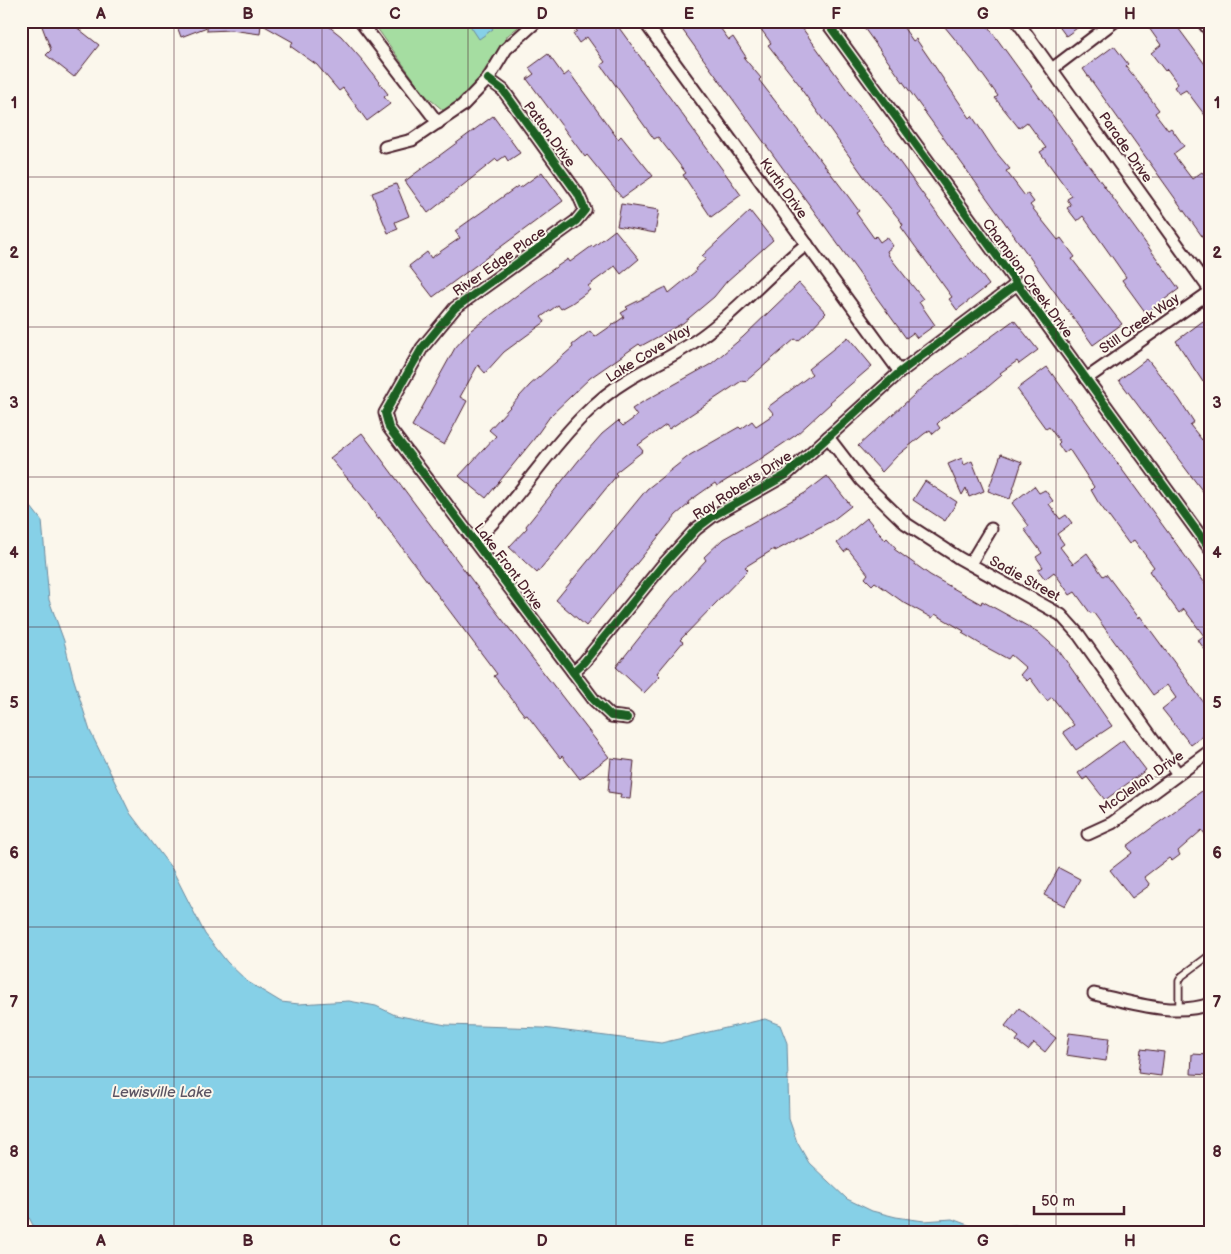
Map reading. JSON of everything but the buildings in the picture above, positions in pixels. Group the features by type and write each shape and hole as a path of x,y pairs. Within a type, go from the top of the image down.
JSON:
{"street":[{"path":"360,21 438,123"},
{"path":"385,147 412,140 462,106 488,78 506,48 537,21"},
{"name":"Kurth Drive","path":"644,21 900,372"},
{"name":"Champion Creek Drive","path":"826,21 1210,549"},
{"name":"Parade Drive","path":"1017,21 1210,291"},
{"path":"1052,69 1115,21"},
{"path":"1202,21 1210,31"},
{"name":"Patton Drive","path":"488,78 503,90 578,194 585,210"},
{"name":"River Edge Place","path":"385,413 422,348 455,308 550,241 576,221 585,210"},
{"name":"Lake Cove Way","path":"474,541 492,526 556,444 586,413 625,382 678,354 703,336 807,244"},
{"name":"Ray Roberts Drive","path":"573,672 584,662 667,560 696,529 713,516 786,475 900,372 1017,284"},
{"name":"Still Creek Way","path":"1086,379 1210,291"},
{"name":"Lake Front Drive","path":"385,413 389,428 594,700 611,716 627,718"},
{"name":"Sadie Street","path":"828,437 861,480 905,522 970,564 1062,615 1178,774"},
{"path":"970,564 991,529"},
{"name":"McClellan Drive","path":"1088,834 1112,823 1210,751"},
{"path":"1094,994 1148,1007 1201,1007 1210,1004"}],"lane":[{"path":"1179,1008 1182,976 1210,954"}],"green space":[{"path":"372,21 526,21 508,35 470,92 444,111 425,95"}],"water":[{"path":"467,21 488,22 493,29 479,39"},
{"name":"Lewisville Lake","path":"21,494 42,521 49,600 64,641 90,731 130,813 172,869 205,934 227,962 248,982 281,1002 299,1004 349,1001 376,1006 395,1015 446,1025 543,1028 661,1043 765,1019 780,1025 787,1043 789,1119 797,1142 809,1163 847,1199 872,1211 896,1217 924,1221 952,1219 976,1228 1015,1225 1067,1233 37,1233 21,1202"}],"cycle path":[{"path":"826,21 1210,549"},
{"path":"488,79 503,90 578,194 585,210 576,221 455,308 422,348 385,413 389,428 594,700 611,716 627,718"},
{"path":"573,672 584,662 662,566 696,529 713,516 786,475 900,372 1017,284"}]}
